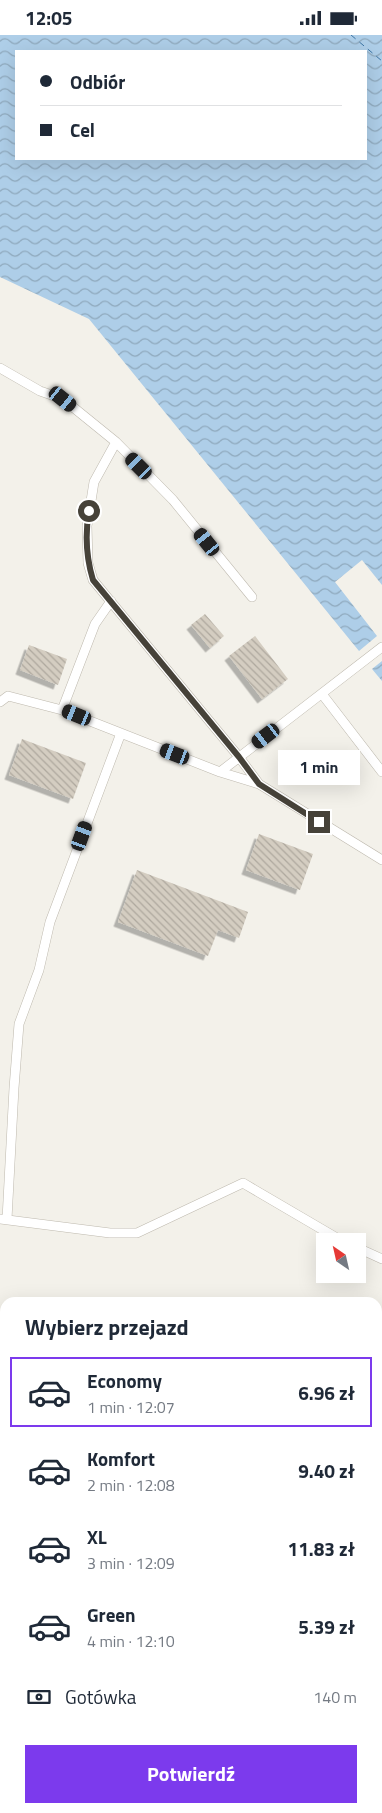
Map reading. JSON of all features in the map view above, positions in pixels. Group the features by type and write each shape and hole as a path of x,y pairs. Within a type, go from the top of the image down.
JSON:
{"lane":[{"path":"0,368 40,391 63,399 116,443 173,500 252,597"},
{"path":"116,443 94,481 87,526 88,563 93,580 239,757 259,784"},
{"path":"62,710 95,624 111,601"},
{"path":"220,772 382,647"},
{"path":"322,694 382,772"},
{"path":"0,702 8,696 62,710 220,772 259,784 382,860"},
{"path":"120,733 50,923 39,970 19,1024 4,1219 110,1233 137,1233 243,1183 328,1233"},
{"path":"366,1252 382,1259"}],"water":[{"path":"0,35 382,35 382,585 362,560 335,582 377,636 359,651 89,319 0,277"},
{"path":"382,661 382,681 372,669"}],"building":[{"path":"205,614 224,636 210,648 191,625"},
{"path":"255,636 288,679 262,699 229,656"},
{"path":"29,645 67,659 58,685 20,670"},
{"path":"22,739 86,763 73,799 9,775"},
{"path":"259,834 313,854 300,890 246,870"},
{"path":"137,870 248,912 239,938 218,930 208,956 118,922"}],"ferry route":[{"path":"351,35 382,61"}],"route":[{"path":"89,511 87,526 88,563 93,580 239,757 259,784 319,822"}]}
